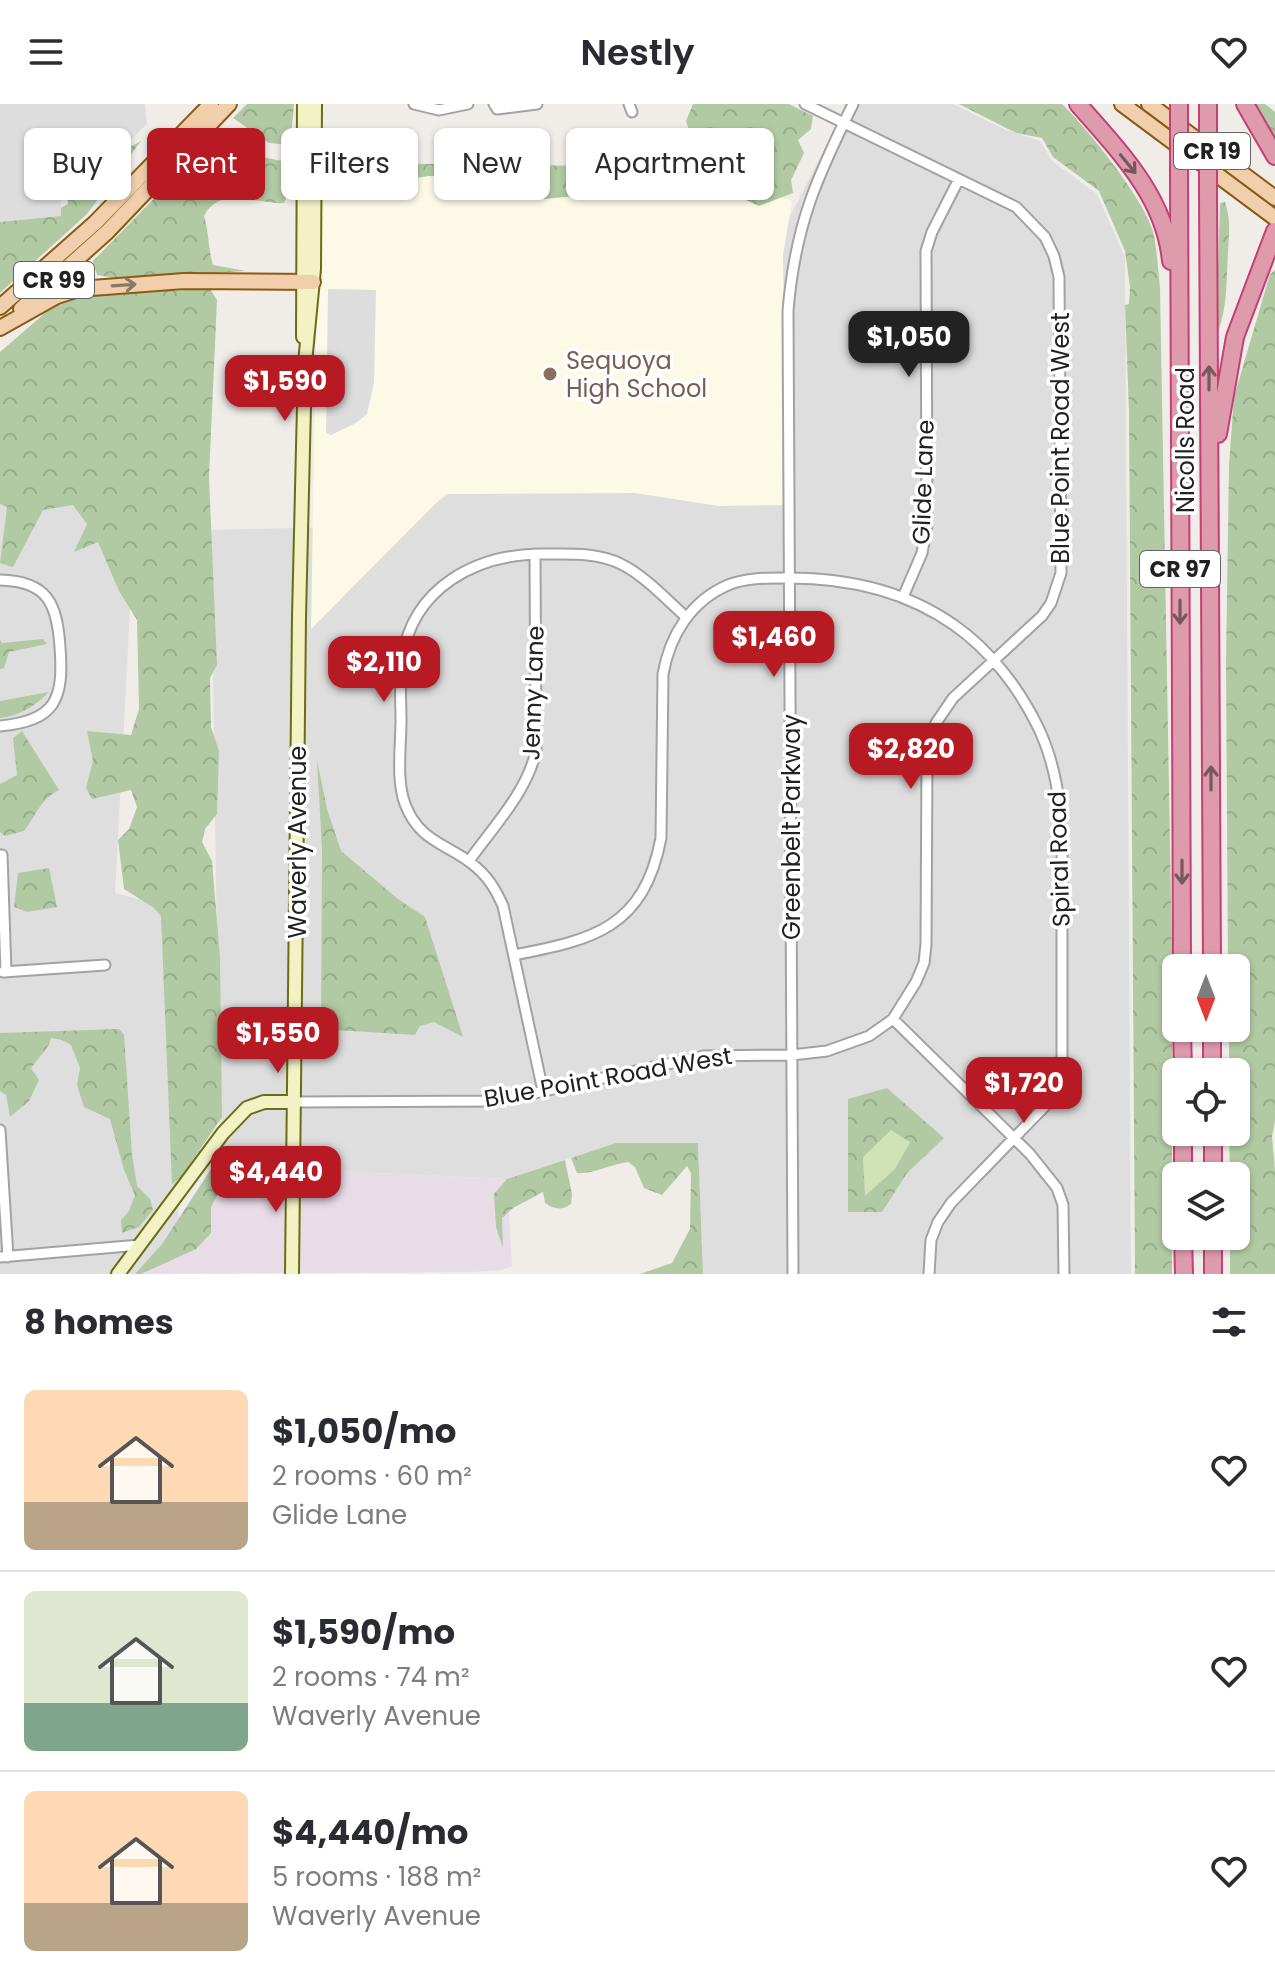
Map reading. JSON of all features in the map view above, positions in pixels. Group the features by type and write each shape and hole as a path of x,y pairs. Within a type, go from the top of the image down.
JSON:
{"highway":[{"name":"Nicolls Road","path":"1179,104 1182,954"},
{"name":"Nicolls Road","path":"1208,104 1212,954"},
{"path":"1245,104 1275,156"},
{"path":"1082,106 1143,183 1158,207 1171,257 1179,360"},
{"path":"1210,531 1216,493 1217,440 1226,378 1241,319 1275,231"},
{"path":"1256,277 1275,256"},
{"path":"1183,1250 1184,1274"},
{"path":"1213,1250 1213,1274"}],"main road":[{"name":"CR 19","path":"1122,104 1275,218"},
{"name":"CR 19","path":"1149,104 1275,198"},
{"name":"CR 99","path":"0,307 221,106"},
{"name":"CR 99","path":"0,327 107,232 205,120"},
{"path":"0,327 57,296 79,289 195,281 307,282"}],"street":[{"name":"Waverly Avenue","path":"304,104 307,282"},
{"name":"Waverly Avenue","path":"292,1274 298,660 307,282 315,104"},
{"path":"414,104 439,110 468,104"},
{"path":"494,104 497,109 537,104"},
{"name":"Blue Point Road West","path":"140,1245 223,1133 247,1108 264,1102 498,1101 704,1056 812,1054 846,1046 869,1036 893,1019 916,982 924,963 926,944 927,756 936,723 953,698 1042,616 1051,603 1061,573 1059,277 1045,237 1016,207 805,104"},
{"name":"Greenbelt Parkway","path":"793,1274 788,311 795,248 806,207 853,104"},
{"name":"Glide Lane","path":"903,597 922,553 927,525 926,251 932,232 959,179"},
{"path":"543,1091 503,906 496,890 469,861 435,843 423,832 405,804 400,677 403,657 418,615 432,597 454,577 489,560 535,554 593,555 609,559 643,579 686,617"},
{"name":"Jenny Lane","path":"469,861 525,783 534,760 535,554"},
{"name":"Spiral Road","path":"514,955 584,940 625,913 647,885 657,861 661,838 663,674 675,635 686,617 701,602 729,585 746,580 790,578 846,581 903,597 954,625 994,660 1009,679 1039,729 1052,765 1062,825 1062,1069 1057,1089 1047,1104 951,1203 938,1222 931,1240 929,1274"},
{"path":"0,580 19,580 49,597 58,624 62,679 57,694 45,712 24,724 0,726"},
{"path":"1,855 3,972 105,965"},
{"path":"893,1019 1015,1139 1057,1188 1063,1205 1064,1274"},
{"path":"0,1130 4,1257 140,1245"},
{"path":"118,1274 140,1245"}],"shaded area":[{"path":"0,104 145,104 147,124 131,140 131,128 24,128 24,200 61,200 61,216 0,222"},
{"path":"848,104 953,104 1006,130 1040,141 1052,161 1097,194 1125,257 1131,1274 703,1274 698,1143 616,1143 507,1179 220,1166 211,530 407,525 771,253"},
{"name":"Sequoya High School","path":"418,166 434,166 434,200 550,200 550,167 566,168 566,200 774,200 774,195 792,201 783,255 786,505 719,506 635,493 445,494 311,629 318,200 418,200"},
{"path":"328,289 376,290 374,383 367,414 331,435 326,433"},
{"path":"74,484 133,553 115,893 170,907 179,1229 143,1274 0,1274 0,488"},
{"path":"220,1166 507,1179 512,1266 502,1270 473,1272 143,1274 179,1229"}],"green space":[{"path":"247,104 294,104 292,128 281,128 281,144 265,140 265,128 247,128 233,118"},
{"path":"693,104 789,104 813,116 811,129 798,140 804,153 791,180 793,193 759,206 746,200 774,200 774,128 688,128 686,121"},
{"path":"959,104 1062,104 1127,184 1148,218 1154,239 1160,288 1172,954 1162,954 1162,1042 1172,1042 1172,1058 1162,1058 1162,1146 1172,1146 1172,1162 1162,1162 1162,1250 1172,1250 1172,1274 1135,1274 1129,412 1125,305 1129,304 1130,287 1125,251 1099,191 1053,157 1042,138 1016,133"},
{"path":"1253,104 1265,104 1275,112 1275,141"},
{"path":"265,157 281,161 281,200 285,200 284,203 253,200 265,200"},
{"path":"418,164 434,164 434,176 418,178"},
{"path":"550,165 566,166 566,197 550,198"},
{"path":"68,200 97,200 87,214 0,293 0,221 51,213 68,204"},
{"path":"153,200 223,200 211,206 204,216 213,265 246,271 121,279 97,275 93,261"},
{"path":"1225,202 1229,227 1226,286 1223,316 1216,339 1220,203"},
{"path":"1275,270 1275,1121 1272,1136 1275,1274 1230,1274 1230,1250 1250,1250 1250,1162 1230,1162 1229,1146 1250,1146 1250,1058 1229,1058 1229,1042 1250,1042 1250,954 1228,954 1226,664 1229,464 1234,397 1270,274"},
{"path":"210,289 217,300 209,477 217,665 210,678 211,727 219,751 217,814 205,829 202,842 212,861 220,958 222,1117 182,1176 172,1185 161,916 124,889 118,840 129,829 137,807 131,790 92,799 86,788 93,761 87,731 131,735 139,709 137,620 119,591 98,542 74,552 87,524 73,505 43,510 13,567 0,563 7,507 0,504 0,352 52,307 68,299 93,294"},
{"path":"43,639 47,644 9,652 4,668 0,669 0,640 2,643"},
{"path":"49,692 27,710 0,718 0,701"},
{"path":"22,731 59,790 43,803 24,831 5,836 0,832 0,784 17,775 13,738"},
{"path":"317,760 327,809 341,851 398,899 425,917 463,1037 434,1022 420,1026 415,1035 321,1029 322,849"},
{"path":"49,868 57,907 27,912 14,907 18,873"},
{"path":"119,1029 124,1034 137,1186 150,1199 153,1210 139,1227 122,1233 121,1220 129,1211 135,1195 124,1170 110,1119 84,1107 77,1085 80,1068 71,1045 51,1038 31,1068 39,1080 29,1101 10,1117 6,1095 0,1091 0,1033"},
{"path":"887,1088 944,1138 907,1173 882,1212 848,1212 848,1099","holes":["891,1130 910,1142 895,1169 865,1196 863,1157"]},
{"path":"891,1130 910,1141 895,1169 865,1197 863,1157"},
{"path":"616,1143 698,1143 703,1274 640,1274 672,1263 690,1229 691,1173 687,1166 662,1195 644,1188 635,1167 628,1162 577,1173 571,1158"},
{"path":"565,1160 571,1204 561,1208 551,1207 545,1203 543,1192 513,1208 502,1218 503,1248 496,1227 494,1194 507,1179"},
{"path":"215,1163 226,1179 211,1207 211,1233 196,1249 135,1274 162,1244"}],"place":[{"name":"Sequoya High School","path":"550,374"}]}
